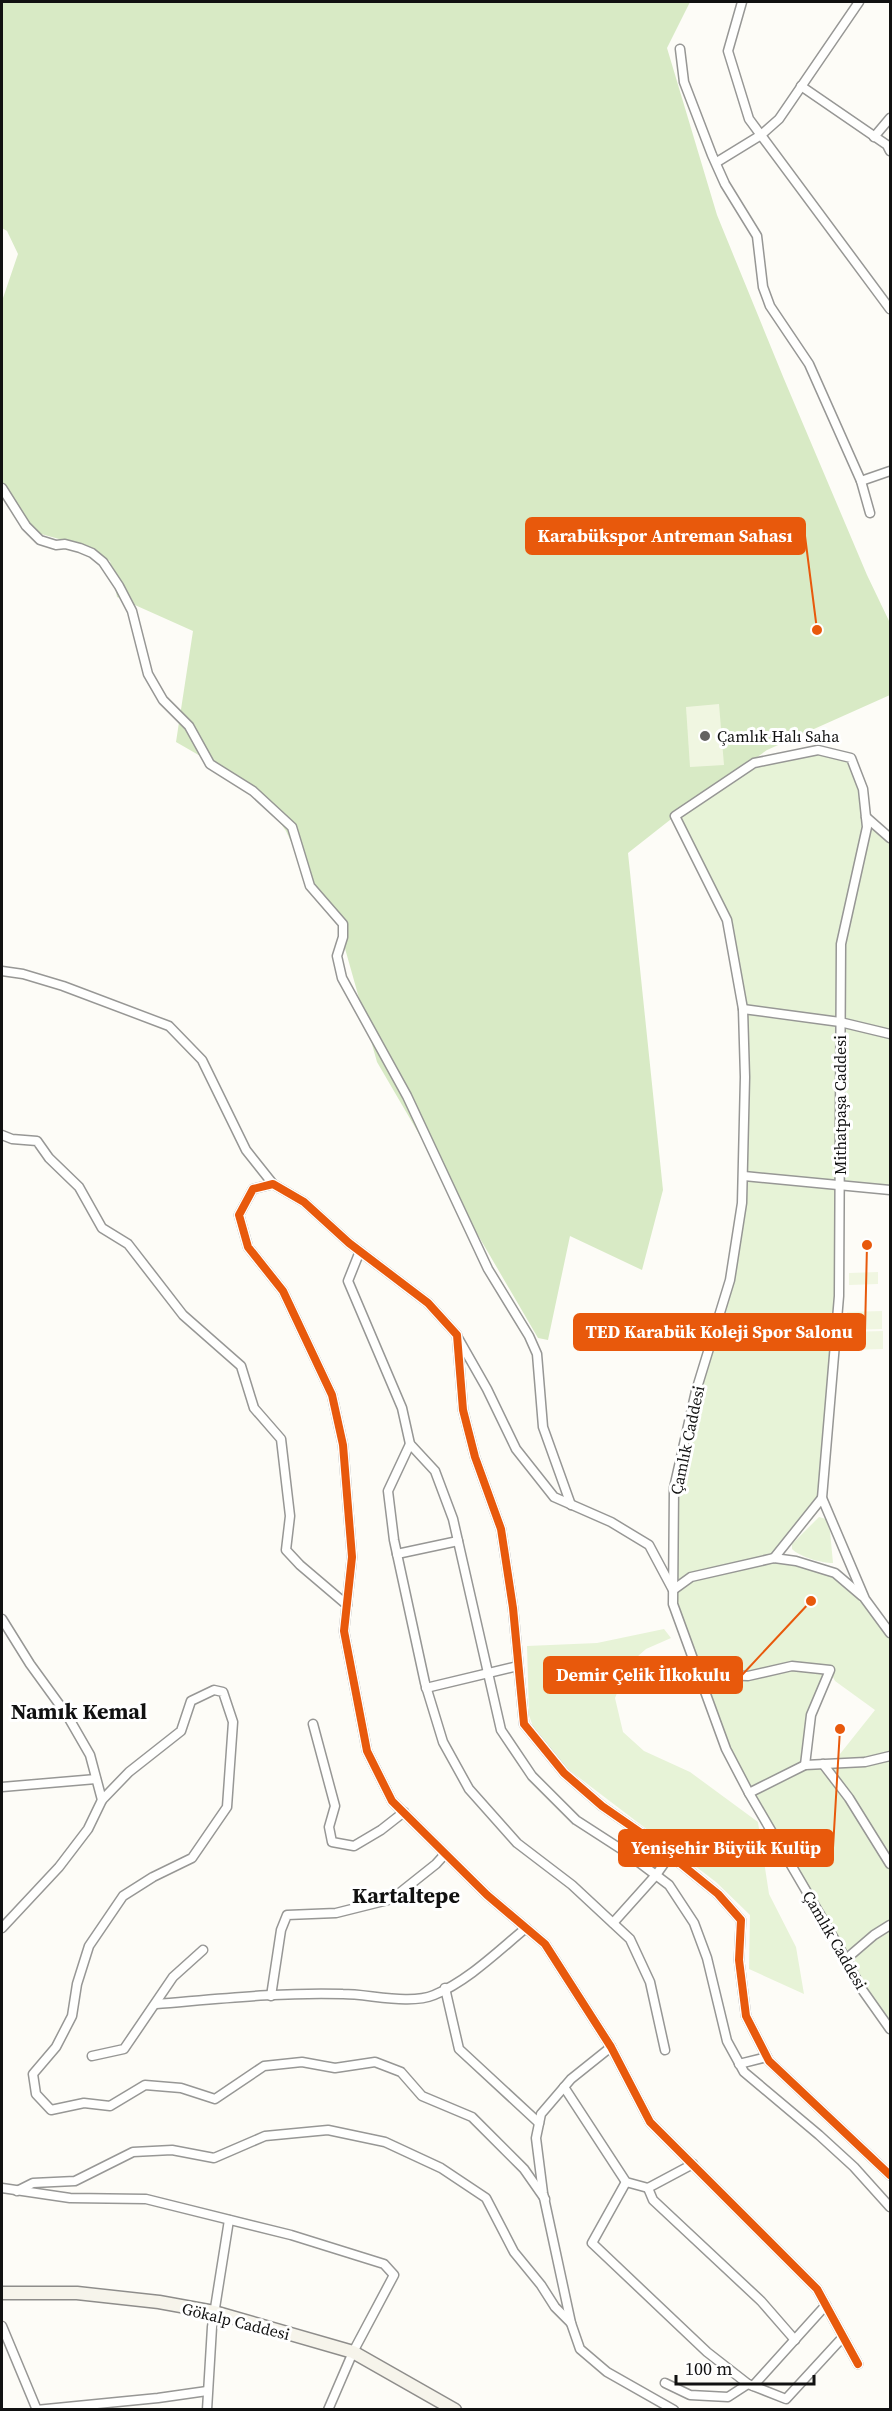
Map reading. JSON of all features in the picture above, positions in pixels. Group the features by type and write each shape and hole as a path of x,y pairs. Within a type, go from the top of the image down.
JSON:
{"street":[{"path":"742,2 728,51 749,119 891,309"},
{"path":"717,162 761,135 779,119 859,2"},
{"path":"680,49 684,82 712,155 725,184 757,236 763,287 770,306 809,364 861,481 870,513"},
{"path":"801,86 886,145 891,151"},
{"path":"874,137 891,118"},
{"path":"861,481 891,471"},
{"path":"2,488 26,526 40,540 80,548 92,553 102,562 119,586 132,611 148,674 163,700 189,726 210,764 252,791 292,827 310,886 343,924 344,937 337,956 342,978 407,1096 488,1269 529,1336 537,1354 543,1427 571,1505"},
{"name":"Mithatpaşa Caddesi","path":"675,816 754,763 818,750 851,759 863,789 867,827 841,944 839,1296 822,1498 865,1599 891,1633"},
{"name":"Çamlık Caddesi","path":"675,816 727,920 743,1009 744,1176 730,1280 696,1392 674,1488 673,1604 726,1749 861,1988 891,2029"},
{"path":"866,817 891,838"},
{"path":"2,971 23,974 63,987 169,1026 202,1060 246,1150 273,1184 304,1202 360,1251 428,1303 457,1335 487,1389 516,1449 554,1497 611,1522 649,1545 673,1590 691,1577 774,1558 796,1561 835,1573 865,1599"},
{"path":"743,1009 840,1022 891,1034"},
{"path":"2,1135 12,1139 37,1141 49,1158 80,1187 102,1228 128,1244 183,1315 241,1366 254,1408 281,1438 290,1516 286,1550 347,1605"},
{"path":"744,1176 891,1190"},
{"path":"273,1184 253,1189 239,1215 248,1247 283,1291 332,1395 343,1445 351,1546 344,1631 368,1751 392,1801 487,1895 545,1944 611,2047 650,2122 817,2289 858,2364"},
{"path":"360,1251 348,1281 402,1408 410,1444 435,1471 453,1520 501,1730 532,1776 576,1820 624,1851 669,1885 694,1923 707,1958 727,2041 744,2072 819,2135 891,2207"},
{"path":"457,1335 464,1410 475,1457 501,1529 513,1608 524,1724 564,1773 602,1806 670,1855 718,1894 741,1920 739,1960 747,2016 769,2061 891,2175"},
{"path":"410,1444 388,1491 397,1554 426,1688 443,1742 469,1789 518,1843 572,1885 630,1939 650,1982 664,2050"},
{"path":"774,1558 822,1498"},
{"path":"397,1554 458,1541"},
{"path":"2,1619 30,1664 68,1715 90,1755 102,1800"},
{"path":"426,1688 518,1666"},
{"path":"699,1674 748,1676 792,1666 830,1670 811,1715 805,1765"},
{"path":"2,1928 59,1867 88,1829 102,1800 129,1772 181,1731 191,1701 214,1690 224,1692 233,1722 227,1807 192,1858 153,1877 123,1896 89,1946 77,1983 72,2016 56,2047 33,2074 36,2094 51,2110 84,2103 110,2106 145,2085 181,2088 215,2099 264,2066 302,2062 335,2068 375,2062 401,2072 422,2096 472,2117 524,2169 545,2199"},
{"path":"313,1724 335,1806 329,1827 332,1842 354,1846 381,1830 404,1812"},
{"path":"749,1793 805,1765 865,1762 891,1756"},
{"path":"822,1764 849,1798 891,1864"},
{"path":"2,1787 96,1779"},
{"path":"271,1996 281,1930 287,1915 336,1913 392,1899 445,1854"},
{"path":"613,1923 656,1875 670,1855"},
{"path":"846,1959 891,1923"},
{"path":"156,2004 271,1996 343,1994 409,1999 433,1996 468,1974 526,1928"},
{"path":"92,2056 124,2049 173,1977 203,1950"},
{"path":"446,1988 459,2049 539,2123"},
{"path":"611,2047 564,2087 541,2114 536,2138 545,2199 571,2323 580,2349 600,2366 674,2409"},
{"path":"739,2064 767,2057"},
{"path":"564,2087 626,2182 648,2188 693,2164"},
{"path":"17,2191 33,2183 75,2181 134,2152 172,2150 214,2158 265,2136 328,2130 385,2142 441,2168 486,2198 514,2252 542,2285 555,2307 571,2323"},
{"path":"626,2182 592,2243 707,2352 750,2385 786,2399 843,2337"},
{"path":"2,2188 70,2198 146,2199 291,2235 384,2264 394,2275 353,2352 328,2409"},
{"path":"648,2188 653,2200 761,2301 795,2340"},
{"path":"207,2409 214,2312 229,2220"},
{"name":"Gökalp Caddesi","path":"2,2292 77,2293 159,2302 214,2312 353,2352 455,2409"},
{"path":"665,2383 690,2395 728,2397 750,2385 826,2305"},
{"path":"2,2326 37,2409 158,2398 207,2391"}],"green space":[{"path":"2,2 690,2 667,48 717,215 867,575 890,623 890,695 767,750 628,853 663,1190 642,1270 570,1236 548,1340 538,1338 377,1062 335,913 306,874 286,831 256,788 176,742 193,631 117,597 110,561 77,544 34,532 2,482 2,301 18,254 7,231 2,228"},
{"name":"Çamlık Halı Saha","path":"719,704 724,765 690,767 686,707"},
{"path":"818,750 851,758 866,817 890,837 890,1190 840,1185 839,1296 822,1498 774,1558 835,1573 865,1599 890,1633 890,2029 861,1988 726,1749 673,1604 674,1488 696,1391 730,1280 742,1203 743,1009 727,920 675,816 754,763","holes":["830,1671 835,1681 875,1710 836,1759 805,1764 811,1715"]},
{"path":"878,1272 878,1284 849,1285 849,1273"},
{"path":"882,1311 882,1329 848,1330 847,1312"},
{"path":"883,1331 883,1349 848,1350 848,1332"},
{"path":"819,1517 826,1519 830,1531 833,1563 811,1559 792,1549 792,1544"},
{"path":"664,1629 671,1638 646,1649 629,1664 615,1698 623,1732 644,1751 690,1772 758,1822 769,1894 796,1947 804,1994 749,1969 750,1915 716,1882 569,1770 535,1733 529,1715 527,1646 597,1643"}],"cycle path":[{"path":"858,2364 817,2289 650,2122 611,2047 545,1944 487,1895 392,1801 367,1751 344,1631 352,1557 343,1445 332,1395 283,1291 248,1247 239,1215 253,1189 273,1184 304,1202 349,1243 428,1303 457,1335 463,1410 475,1457 501,1529 513,1608 524,1724 564,1773 602,1806 654,1842 718,1894 741,1920 739,1960 746,2016 769,2061 890,2175"}],"place":[{"name":"Karabükspor Antreman Sahası","path":"817,630"},
{"name":"Çamlık Halı Saha","path":"705,736"},
{"name":"TED Karabük Koleji Spor Salonu","path":"867,1245"},
{"name":"Demir Çelik İlkokulu","path":"811,1601"},
{"name":"Yenişehir Büyük Kulüp","path":"840,1729"}],"district":[{"name":"Namık Kemal","path":"79,1711"},
{"name":"Kartaltepe","path":"406,1895"}]}
